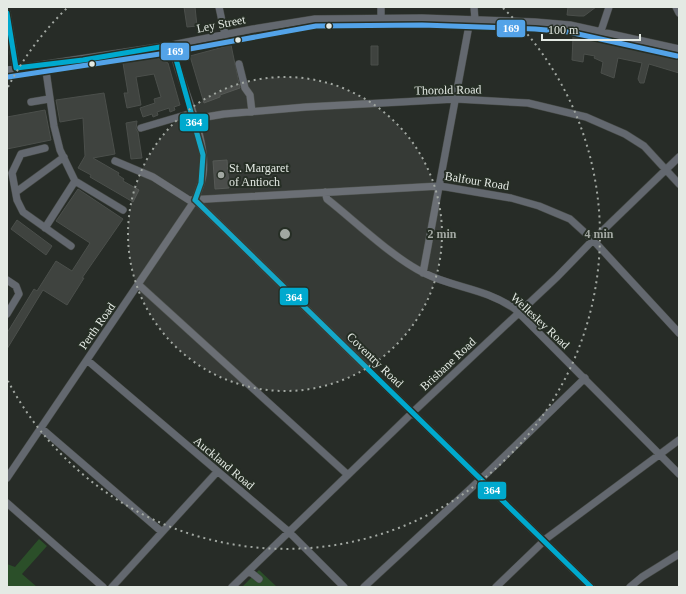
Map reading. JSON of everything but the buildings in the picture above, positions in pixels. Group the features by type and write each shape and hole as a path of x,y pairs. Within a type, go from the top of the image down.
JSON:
{"street":[{"path":"219,7 225,34"},
{"path":"381,7 381,18"},
{"path":"423,273 474,7"},
{"path":"601,31 609,7"},
{"path":"676,7 679,13"},
{"path":"7,14 16,68"},
{"name":"Ley Street","path":"7,70 172,45 225,34 315,19 381,18 535,22 570,25 679,49"},
{"name":"Perth Road","path":"7,478 139,285 195,200 201,183 204,166 201,144 172,45"},
{"path":"45,64 54,126 64,158 75,181 123,210"},
{"path":"240,64 246,88 250,94 252,112"},
{"path":"31,102 49,99"},
{"name":"Thorold Road","path":"141,128 193,116 306,107 456,99 528,103 586,117 625,134 644,146 667,169 679,184"},
{"path":"44,148 21,154 12,173 17,200 23,212 71,246"},
{"name":"Brisbane Road","path":"232,587 413,412 557,278 593,240 679,157"},
{"path":"16,192 64,158"},
{"path":"116,161 154,177 186,198 195,200"},
{"path":"44,228 75,181"},
{"name":"Balfour Road","path":"195,200 440,186 511,198 540,206 570,219 593,240 679,333"},
{"name":"Wellesley Road","path":"325,192 327,199 396,254 423,273 491,294 502,300 518,313 585,378 679,474"},
{"name":"Coventry Road","path":"195,200 482,478 592,587"},
{"path":"7,280 16,286 20,294 7,314"},
{"path":"139,285 348,475"},
{"name":"Auckland Road","path":"87,360 289,532 344,587"},
{"path":"364,587 482,478 585,378"},
{"path":"41,428 162,532"},
{"path":"496,587 544,541 679,440"},
{"path":"112,587 217,472"},
{"path":"7,504 103,587"},
{"path":"630,587 642,577 679,554"},
{"path":"249,571 259,580"}],"green space":[{"path":"39,539 47,546 22,574 37,587 7,587 7,564 15,567"},
{"path":"259,570 277,587 242,587"}],"transit line":[{"name":"364","path":"7,13 16,68"},
{"name":"169","path":"8,77 173,52 316,26 422,25 535,29 569,32 677,56"},
{"name":"364","path":"172,45 203,155 201,183 195,200"},
{"name":"364","path":"16,68 83,60 172,45"},
{"name":"364","path":"195,200 591,587"}],"place":[{"name":"St. Margaret of Antioch","path":"221,175"}]}
